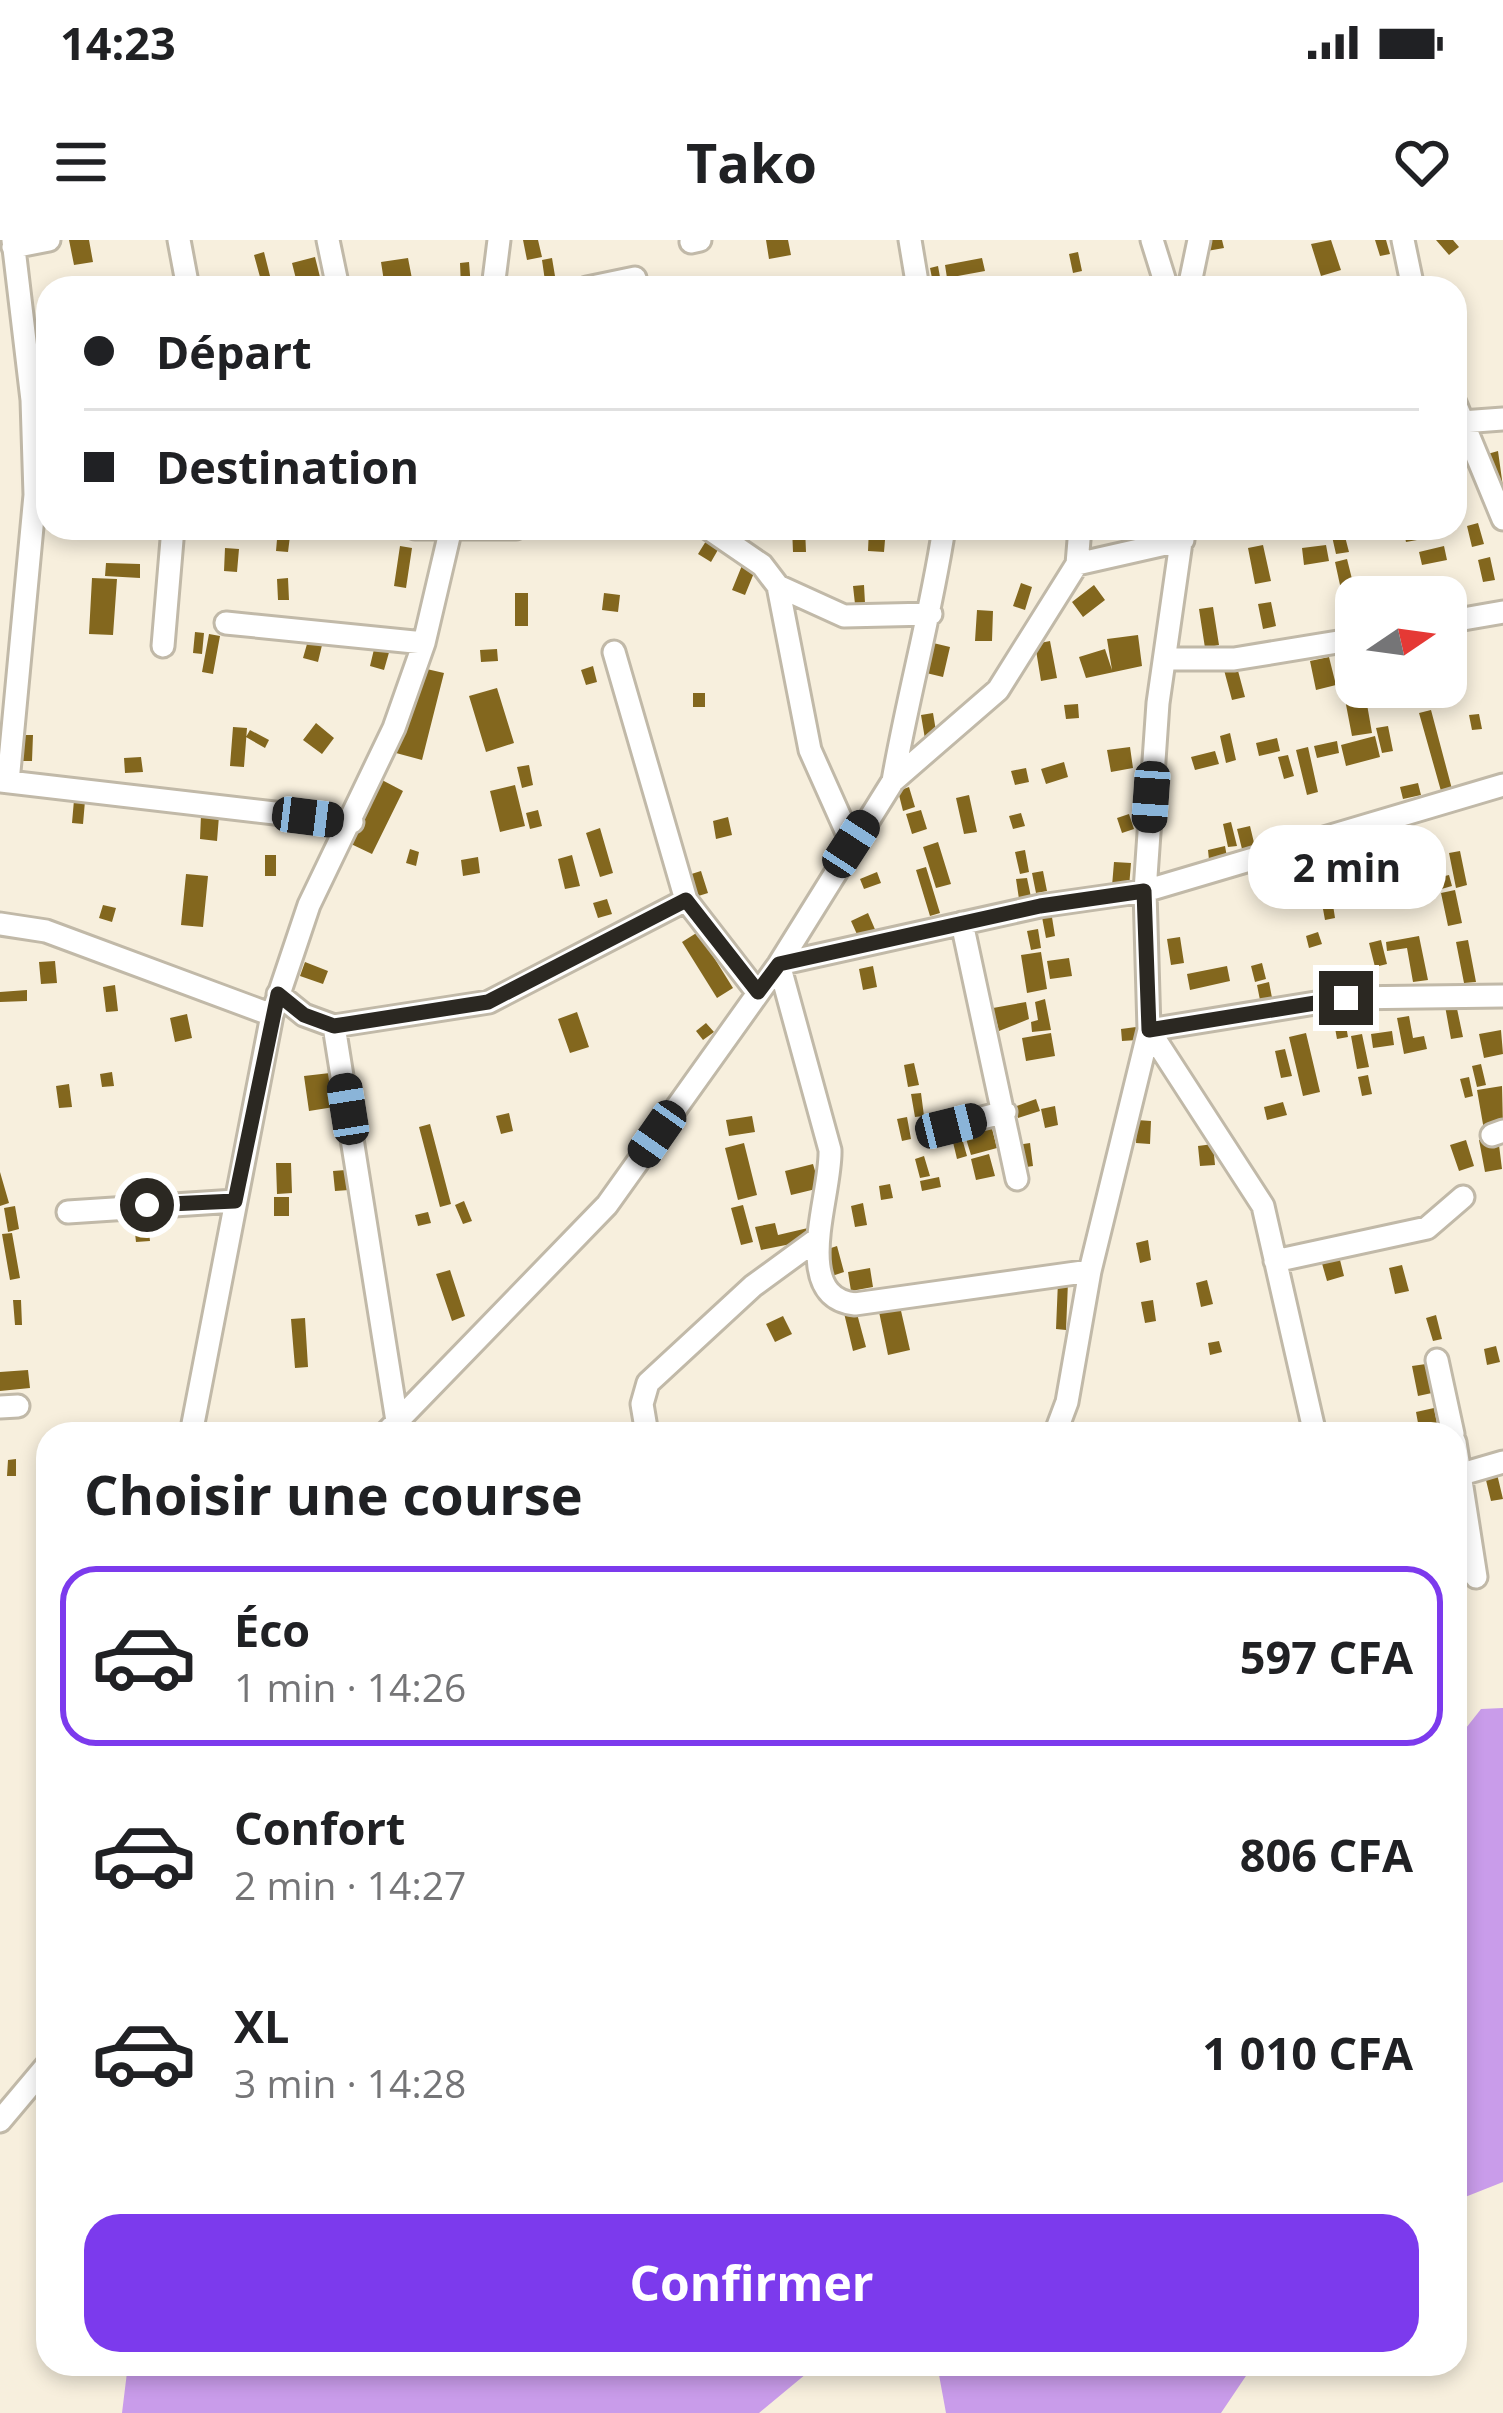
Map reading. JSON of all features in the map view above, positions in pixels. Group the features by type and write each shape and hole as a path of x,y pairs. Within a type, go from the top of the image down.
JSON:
{"street":[{"path":"36,375 13,244 49,240"},
{"path":"179,240 186,276"},
{"path":"328,240 336,276"},
{"path":"494,276 499,240"},
{"path":"910,240 916,276"},
{"path":"1152,240 1163,276"},
{"path":"1191,276 1198,240"},
{"path":"1403,240 1410,276"},
{"path":"1467,413 1503,419"},
{"path":"1467,433 1503,519"},
{"path":"36,535 4,782 352,822"},
{"path":"164,646 172,540"},
{"path":"193,1422 275,1004 309,905 352,822 424,643 449,540"},
{"path":"726,540 762,565 778,586 810,750 851,844"},
{"path":"892,781 910,682 932,614 942,540"},
{"path":"397,1422 508,1313 607,1205 779,964 892,781 998,690 1077,564 1079,540"},
{"path":"1077,564 1162,540"},
{"path":"1060,1422 1090,1271 1149,1030 1144,891 1165,659 1182,540"},
{"path":"778,586 844,616 932,614"},
{"path":"1467,618 1503,612"},
{"path":"226,622 424,643"},
{"path":"1165,659 1234,659 1335,642"},
{"path":"614,652 686,900 758,992"},
{"path":"779,964 962,923 1144,891 1503,784"},
{"path":"0,924 46,931 334,1026 488,1002 686,900"},
{"path":"962,923 1017,1179"},
{"path":"779,964 830,1150 831,1179 816,1240 824,1289 836,1302 854,1304 1090,1271"},
{"path":"1149,1030 1346,998 1503,996"},
{"path":"334,1026 390,1422"},
{"path":"1149,1030 1263,1206 1312,1422"},
{"path":"951,1126 1005,1112"},
{"path":"1276,1261 1427,1228 1463,1197"},
{"path":"68,1212 235,1201"},
{"path":"645,1422 642,1403 648,1383 753,1286 816,1240"},
{"path":"1437,1360 1451,1422"},
{"path":"1467,1472 1503,1462"},
{"path":"1467,1526 1476,1577"},
{"path":"0,2120 36,2077"}],"shaded area":[{"path":"1503,1708 1503,2182 1467,2196 1467,1727 1481,1709"},
{"path":"127,2376 804,2376 759,2413 122,2413"},
{"path":"939,2376 1246,2376 1221,2413 946,2413"}],"building":[{"path":"69,240 89,240 93,262 74,265"},
{"path":"523,240 538,240 542,257 527,260"},
{"path":"766,240 788,240 791,255 769,259"},
{"path":"1205,240 1222,240 1224,248 1207,251"},
{"path":"1331,240 1341,270 1321,276 1311,244"},
{"path":"1375,240 1386,240 1390,254 1380,256"},
{"path":"1436,240 1453,240 1459,247 1449,255"},
{"path":"264,252 270,276 260,276 254,255"},
{"path":"1078,252 1082,271 1073,273 1069,254"},
{"path":"315,257 320,276 295,276 292,263"},
{"path":"408,258 411,276 383,276 381,262"},
{"path":"552,258 555,276 544,276 542,260"},
{"path":"982,258 985,271 947,276 945,265"},
{"path":"469,262 470,276 461,276 460,263"},
{"path":"1498,451 1503,487 1494,490 1484,455"},
{"path":"1478,523 1484,544 1472,547 1467,526"},
{"path":"277,540 290,540 288,552 276,551"},
{"path":"792,540 806,540 806,552 793,552"},
{"path":"868,540 885,540 884,552 868,551"},
{"path":"1333,540 1346,540 1349,552 1336,554"},
{"path":"706,541 719,548 711,562 698,554"},
{"path":"1263,545 1271,581 1255,584 1248,548"},
{"path":"1326,545 1329,561 1304,565 1302,548"},
{"path":"400,546 412,548 406,588 394,586"},
{"path":"1444,546 1447,560 1422,565 1419,552"},
{"path":"225,548 239,549 237,572 224,571"},
{"path":"1490,557 1495,580 1483,582 1478,560"},
{"path":"1347,559 1351,576 1338,576 1335,562"},
{"path":"106,563 140,564 140,578 105,576"},
{"path":"743,563 756,568 745,595 732,590"},
{"path":"92,578 117,579 113,635 89,634"},
{"path":"288,578 289,600 278,600 277,579"},
{"path":"1021,583 1032,587 1025,610 1013,606"},
{"path":"864,585 865,603 855,604 853,586"},
{"path":"1094,585 1105,600 1083,617 1072,602"},
{"path":"515,593 528,593 528,626 515,626"},
{"path":"604,593 620,595 618,612 602,610"},
{"path":"1271,602 1276,626 1263,629 1258,604"},
{"path":"1213,607 1219,645 1205,648 1199,609"},
{"path":"977,610 993,611 992,641 975,641"},
{"path":"195,632 204,633 202,654 193,653"},
{"path":"209,634 220,636 213,674 202,672"},
{"path":"1138,635 1142,666 1086,678 1079,657 1105,649 1112,670 1107,639"},
{"path":"309,637 323,641 318,662 303,658"},
{"path":"1050,641 1057,678 1041,681 1035,644"},
{"path":"929,642 950,647 943,677 922,672"},
{"path":"375,645 390,649 384,670 370,666"},
{"path":"497,649 498,661 481,662 480,650"},
{"path":"1329,657 1335,685 1316,690 1310,661"},
{"path":"593,666 597,682 586,685 581,670"},
{"path":"418,667 444,673 422,760 396,753"},
{"path":"1237,667 1245,697 1232,700 1224,670"},
{"path":"497,688 514,743 486,752 469,696"},
{"path":"693,693 705,693 705,707 693,707"},
{"path":"1078,704 1079,718 1066,719 1064,705"},
{"path":"1347,708 1368,708 1372,733 1352,736"},
{"path":"1431,710 1452,789 1441,791 1419,713"},
{"path":"933,713 937,737 925,739 921,715"},
{"path":"1479,714 1482,729 1472,730 1469,715"},
{"path":"316,723 334,738 322,754 303,740"},
{"path":"1388,726 1393,751 1382,753 1376,728"},
{"path":"233,727 247,728 244,767 230,766"},
{"path":"250,730 269,740 265,748 246,737"},
{"path":"1230,733 1236,760 1226,763 1220,736"},
{"path":"19,735 33,735 32,761 18,761"},
{"path":"1375,736 1380,757 1346,766 1341,745"},
{"path":"1277,738 1280,751 1259,756 1256,743"},
{"path":"1337,741 1339,753 1317,758 1314,746"},
{"path":"1130,747 1133,768 1111,772 1107,750"},
{"path":"1308,747 1318,792 1307,795 1296,750"},
{"path":"1215,751 1219,764 1195,770 1191,757"},
{"path":"1288,755 1294,776 1284,779 1278,757"},
{"path":"141,757 143,772 125,773 124,758"},
{"path":"1064,762 1068,777 1046,784 1041,769"},
{"path":"529,765 533,785 522,788 517,767"},
{"path":"1026,768 1029,782 1015,785 1011,771"},
{"path":"382,780 403,791 372,854 351,844"},
{"path":"1418,783 1421,795 1403,799 1400,787"},
{"path":"515,785 525,826 500,832 490,791"},
{"path":"909,787 915,807 903,811 898,791"},
{"path":"969,795 977,832 964,834 956,798"},
{"path":"74,800 85,801 83,824 72,823"},
{"path":"538,810 542,826 530,829 526,813"},
{"path":"921,810 927,829 912,834 906,814"},
{"path":"1021,813 1025,826 1013,829 1009,816"},
{"path":"1129,814 1134,829 1122,833 1117,818"},
{"path":"201,815 219,816 217,841 200,839"},
{"path":"728,817 732,835 716,839 713,821"},
{"path":"1231,822 1237,846 1228,847 1223,824"},
{"path":"1250,826 1256,851 1243,853 1237,829"},
{"path":"600,828 613,873 600,877 586,833"},
{"path":"938,842 951,884 936,888 923,847"},
{"path":"1225,846 1227,857 1209,860 1208,850"},
{"path":"410,849 419,852 416,866 406,863"},
{"path":"1025,850 1029,872 1020,874 1015,852"},
{"path":"1460,851 1467,885 1456,888 1449,853"},
{"path":"265,855 276,855 276,876 265,876"},
{"path":"572,855 580,886 565,889 558,859"},
{"path":"478,857 480,873 463,876 461,860"},
{"path":"1114,862 1131,863 1129,887 1112,886"},
{"path":"926,867 940,913 930,916 916,870"},
{"path":"701,871 708,893 692,898 685,876"},
{"path":"1043,871 1047,891 1036,893 1032,873"},
{"path":"877,872 881,883 864,889 860,879"},
{"path":"186,874 208,876 203,927 181,925"},
{"path":"1449,875 1452,886 1431,892 1428,880"},
{"path":"1027,878 1031,897 1019,899 1016,879"},
{"path":"1330,885 1335,918 1325,920 1319,887"},
{"path":"1455,890 1462,923 1448,926 1441,893"},
{"path":"607,899 612,914 598,918 593,903"},
{"path":"103,905 116,908 112,922 99,918"},
{"path":"1051,911 1055,936 1046,938 1041,912"},
{"path":"868,913 877,934 860,941 851,921"},
{"path":"1038,929 1041,948 1031,950 1027,931"},
{"path":"698,932 733,988 717,998 682,942"},
{"path":"1318,932 1322,944 1309,948 1306,936"},
{"path":"1419,936 1428,980 1413,982 1407,948 1387,951 1386,942"},
{"path":"1180,937 1184,963 1171,965 1167,939"},
{"path":"1381,940 1387,964 1375,967 1369,943"},
{"path":"1468,940 1476,982 1464,983 1456,942"},
{"path":"1041,952 1047,989 1027,993 1021,955"},
{"path":"1069,958 1072,976 1050,979 1047,961"},
{"path":"55,961 57,983 41,984 39,962"},
{"path":"305,962 328,971 323,984 300,976"},
{"path":"1262,963 1266,979 1255,982 1251,966"},
{"path":"873,966 877,987 863,990 859,969"},
{"path":"1227,966 1230,981 1190,990 1187,974"},
{"path":"1269,982 1273,1003 1261,1005 1257,985"},
{"path":"115,985 118,1011 106,1012 103,987"},
{"path":"27,990 27,1001 0,1002 0,992"},
{"path":"1045,999 1051,1030 1032,1032 1031,1022 1038,1020 1035,1002"},
{"path":"1026,1002 1029,1019 999,1031 993,1008"},
{"path":"1342,1003 1348,1037 1337,1039 1331,1006"},
{"path":"1456,1004 1463,1037 1451,1039 1445,1006"},
{"path":"577,1012 589,1047 570,1053 558,1019"},
{"path":"187,1014 192,1038 175,1042 170,1018"},
{"path":"1409,1016 1413,1038 1424,1036 1427,1049 1404,1054 1397,1018"},
{"path":"706,1023 714,1032 703,1040 696,1031"},
{"path":"1136,1027 1137,1040 1122,1041 1121,1029"},
{"path":"1501,1030 1503,1054 1484,1058 1479,1034"},
{"path":"1392,1031 1394,1045 1373,1048 1371,1034"},
{"path":"1051,1033 1055,1056 1026,1061 1022,1038"},
{"path":"1306,1033 1320,1092 1303,1096 1289,1037"},
{"path":"1362,1034 1369,1067 1357,1069 1351,1036"},
{"path":"1285,1049 1292,1076 1281,1078 1275,1051"},
{"path":"914,1063 919,1085 908,1087 904,1065"},
{"path":"1481,1064 1486,1085 1477,1087 1472,1066"},
{"path":"112,1072 114,1086 102,1087 100,1074"},
{"path":"330,1073 334,1107 309,1111 304,1076"},
{"path":"1368,1075 1372,1094 1362,1096 1358,1077"},
{"path":"1469,1077 1473,1096 1465,1098 1460,1079"},
{"path":"69,1084 72,1107 59,1108 56,1086"},
{"path":"1502,1086 1503,1127 1484,1130 1477,1090"},
{"path":"921,1093 924,1116 915,1117 911,1094"},
{"path":"1036,1099 1040,1111 1018,1118 1014,1107"},
{"path":"1283,1102 1287,1115 1267,1120 1264,1107"},
{"path":"1055,1106 1058,1125 1045,1128 1041,1109"},
{"path":"509,1113 513,1131 501,1134 496,1116"},
{"path":"752,1116 755,1132 729,1136 726,1120"},
{"path":"907,1117 911,1139 902,1141 897,1119"},
{"path":"1137,1120 1151,1121 1150,1144 1136,1143"},
{"path":"430,1124 451,1204 440,1207 419,1127"},
{"path":"991,1125 997,1148 971,1155 964,1132"},
{"path":"961,1135 967,1156 957,1159 952,1138"},
{"path":"1498,1137 1502,1169 1485,1172 1479,1140"},
{"path":"1466,1140 1474,1166 1459,1171 1450,1145"},
{"path":"744,1143 757,1195 738,1200 725,1148"},
{"path":"1030,1143 1033,1166 1020,1168 1017,1145"},
{"path":"1213,1144 1215,1165 1200,1166 1198,1146"},
{"path":"989,1154 995,1176 976,1180 971,1159"},
{"path":"924,1156 930,1176 920,1178 915,1159"},
{"path":"276,1163 291,1163 292,1193 277,1194"},
{"path":"813,1164 820,1188 791,1195 785,1171"},
{"path":"346,1170 349,1190 335,1191 333,1171"},
{"path":"0,1172 9,1203 0,1206"},
{"path":"939,1177 941,1187 922,1191 920,1181"},
{"path":"890,1184 893,1198 881,1200 879,1186"},
{"path":"274,1197 289,1197 289,1216 274,1216"},
{"path":"464,1201 472,1221 463,1224 455,1205"},
{"path":"863,1203 867,1225 855,1227 851,1206"},
{"path":"743,1205 753,1242 741,1245 731,1208"},
{"path":"15,1206 19,1229 8,1232 4,1208"},
{"path":"428,1212 431,1223 418,1226 415,1215"},
{"path":"147,1214 150,1241 136,1242 133,1215"},
{"path":"775,1223 778,1235 808,1228 811,1240 761,1250 755,1227"},
{"path":"12,1233 20,1278 10,1280 2,1234"},
{"path":"1148,1240 1151,1260 1140,1263 1136,1243"},
{"path":"837,1246 844,1272 829,1277 822,1251"},
{"path":"1337,1248 1344,1276 1327,1281 1319,1253"},
{"path":"1402,1265 1409,1291 1395,1294 1389,1268"},
{"path":"870,1268 873,1287 851,1291 848,1272"},
{"path":"450,1270 465,1316 452,1321 436,1274"},
{"path":"1207,1280 1213,1304 1201,1307 1196,1283"},
{"path":"1058,1281 1068,1282 1066,1330 1056,1329"},
{"path":"13,1300 21,1300 22,1325 15,1325"},
{"path":"1153,1300 1156,1321 1145,1323 1141,1302"},
{"path":"899,1302 910,1350 888,1355 878,1307"},
{"path":"856,1310 866,1347 853,1351 844,1313"},
{"path":"1436,1315 1442,1339 1433,1341 1426,1318"},
{"path":"783,1316 792,1334 775,1342 766,1324"},
{"path":"305,1318 308,1367 295,1368 291,1319"},
{"path":"1219,1341 1222,1352 1210,1355 1208,1343"},
{"path":"1496,1346 1500,1362 1487,1365 1484,1349"},
{"path":"1426,1364 1432,1393 1418,1396 1412,1366"},
{"path":"28,1370 30,1388 0,1391 0,1372"},
{"path":"1434,1408 1437,1422 1418,1422 1416,1412"},
{"path":"16,1459 16,1476 7,1476 8,1460"},
{"path":"1497,1474 1503,1499 1491,1501 1485,1476"}],"route":[{"path":"147,1205 235,1201 278,994 304,1015 334,1026 488,1002 686,900 758,992 779,964 1040,906 1144,891 1149,1030 1346,998"}]}
